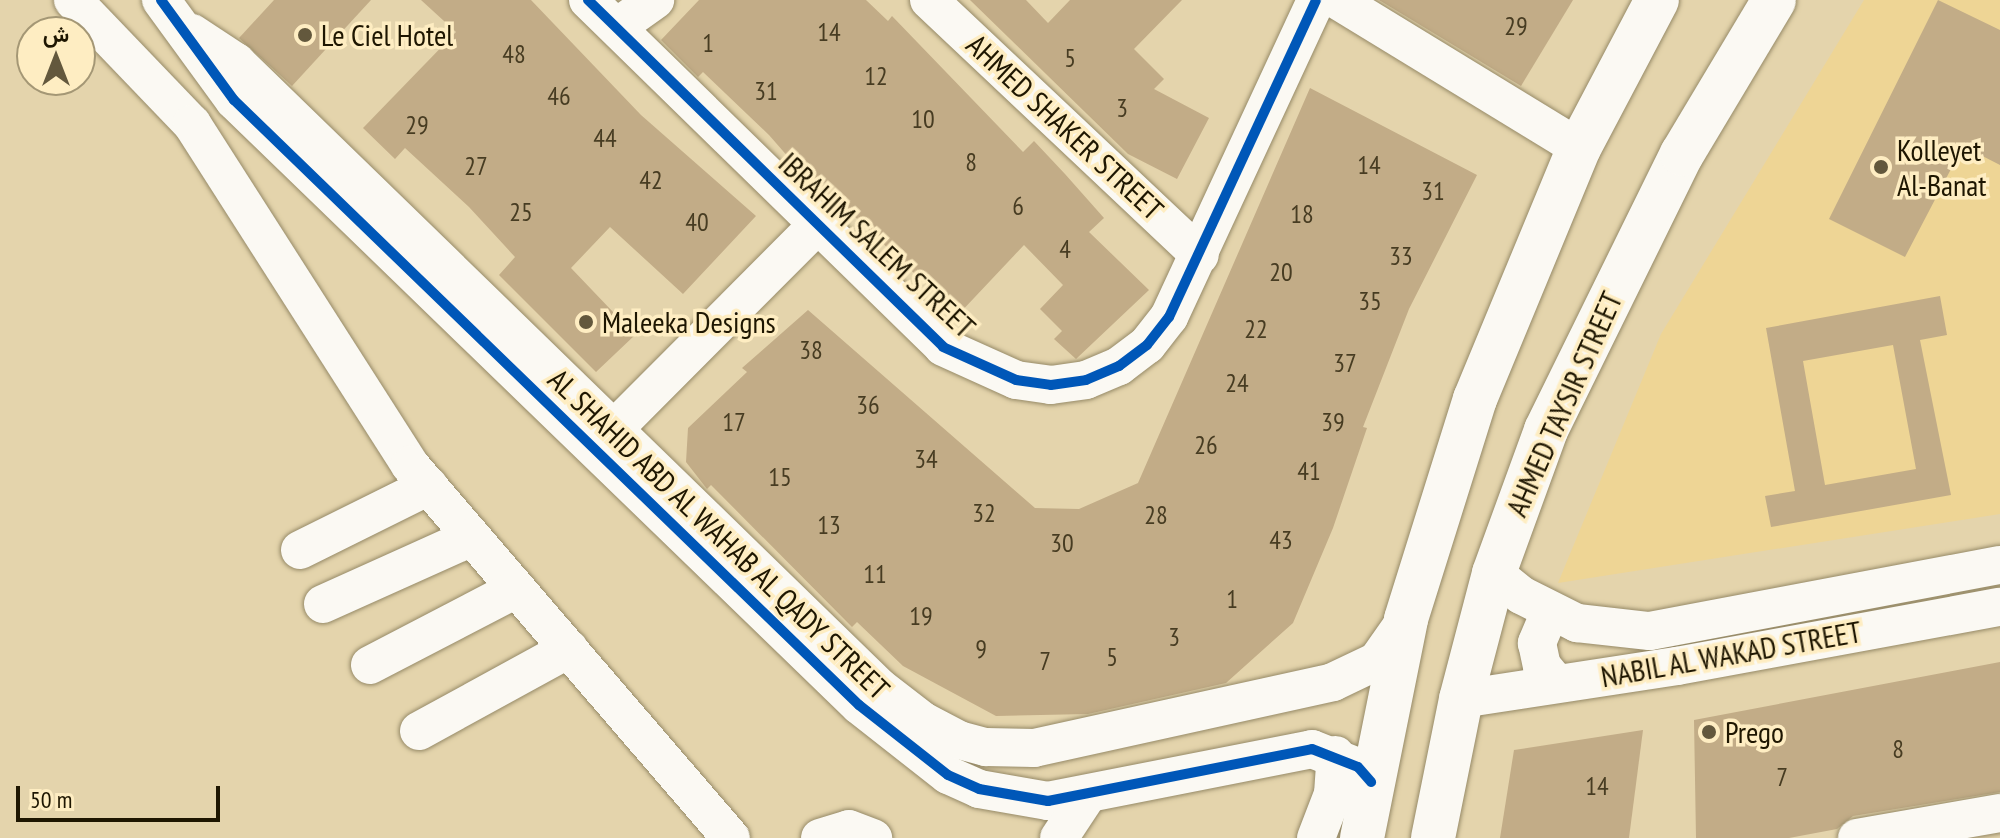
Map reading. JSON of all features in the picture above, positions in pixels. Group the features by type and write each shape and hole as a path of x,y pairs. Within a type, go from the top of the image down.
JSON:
{"main road":[{"path":"1362,838 1406,619 1475,399 1579,148 1657,0"},
{"path":"1609,92 1634,81 1652,64 1689,0"},
{"name":"AHMED TAYSIR STREET","path":"1433,838 1461,699 1494,573 1546,430 1645,226 1774,0"}],"street":[{"path":"73,0 192,124 228,187 429,486 731,838"},
{"name":"IBRAHIM SALEM STREET","path":"588,0 943,347 1016,380 1051,385 1086,380 1119,366 1147,345 1169,317 1316,0"},
{"path":"617,27 655,0"},
{"name":"AHMED SHAKER STREET","path":"929,0 1200,255"},
{"path":"1337,0 1579,148"},
{"name":"AL SHAHID ABD AL WAHAB AL QADY STREET","path":"181,12 879,687 923,721 959,740 986,747 1034,748 1333,682 1377,661 1406,619"},
{"name":"AL SHAHID ABD AL WAHAB AL QADY STREET","path":"181,12 201,60 234,100 859,705 948,775 979,789 1048,801 1086,797 1318,753"},
{"path":"613,430 816,226"},
{"path":"300,550 429,486"},
{"path":"323,604 472,537"},
{"name":"NABIL AL WAKAD STREET","path":"1494,573 1550,612 1592,625 1650,631 2000,565"},
{"path":"370,665 516,589"},
{"name":"NABIL AL WAKAD STREET","path":"1461,699 2000,607"},
{"path":"1550,612 1537,643 1542,666 1557,684"},
{"path":"419,731 569,649"},
{"path":"1288,692 1305,704 1333,794 1316,838"},
{"path":"1318,753 1371,782"},
{"path":"1059,838 1086,797"},
{"path":"1857,838 1960,829 2000,813"},
{"path":"820,838 849,829 873,838"}],"shaded area":[{"name":"Kolleyet Al-Banat","path":"1864,0 2000,0 2000,514 1558,583 1661,334"}],"building":[{"path":"274,0 371,0 292,86 239,38"},
{"path":"421,0 531,0 641,115 756,216 683,294 610,227 571,268 635,335 596,372 499,275 515,257 469,207 405,148 395,159 363,128 456,32"},
{"path":"699,0 866,0 888,21 892,16 1023,152 1034,141 1065,174 1104,218 1089,232 1149,290 1076,359 1054,339 1062,331 1040,309 1063,285 1024,245 958,315 853,215 849,220 817,190 769,135 703,72 698,77 661,40"},
{"path":"970,0 1026,0 1048,23 1070,0 1182,0 1134,49 1164,79 1154,89 1209,118 1177,179 1128,154"},
{"path":"1379,0 1573,0 1521,86"},
{"path":"1938,0 2000,30 2000,165 1963,146 1905,257 1829,219"},
{"path":"1310,88 1477,175 1409,309 1363,427 1367,428 1333,528 1293,623 1226,683 1088,714 996,716 903,666 857,622 852,627 711,485 707,489 686,462 688,428 747,372 742,368 808,310 1035,508 1079,509 1138,483"},
{"path":"1940,296 1947,335 1920,340 1951,495 1771,527 1765,496 1795,491 1766,328","holes":["1893,345 1916,469 1825,485 1803,361"]},
{"path":"2000,662 2000,792 1853,816 1837,829 1789,838 1696,838 1694,720"},
{"path":"1643,730 1629,838 1500,838 1514,750"}],"cycle path":[{"path":"161,0 234,100 859,705 948,775 979,789 1048,801 1312,749 1358,767 1371,782"},
{"path":"588,0 943,347 1016,380 1051,385 1086,380 1119,366 1147,345 1169,317 1316,0"}],"place":[{"name":"Le Ciel Hotel","path":"305,35"},
{"name":"Kolleyet Al-Banat","path":"1881,167"},
{"name":"Maleeka Designs","path":"586,322"},
{"name":"Prego","path":"1709,732"}]}
